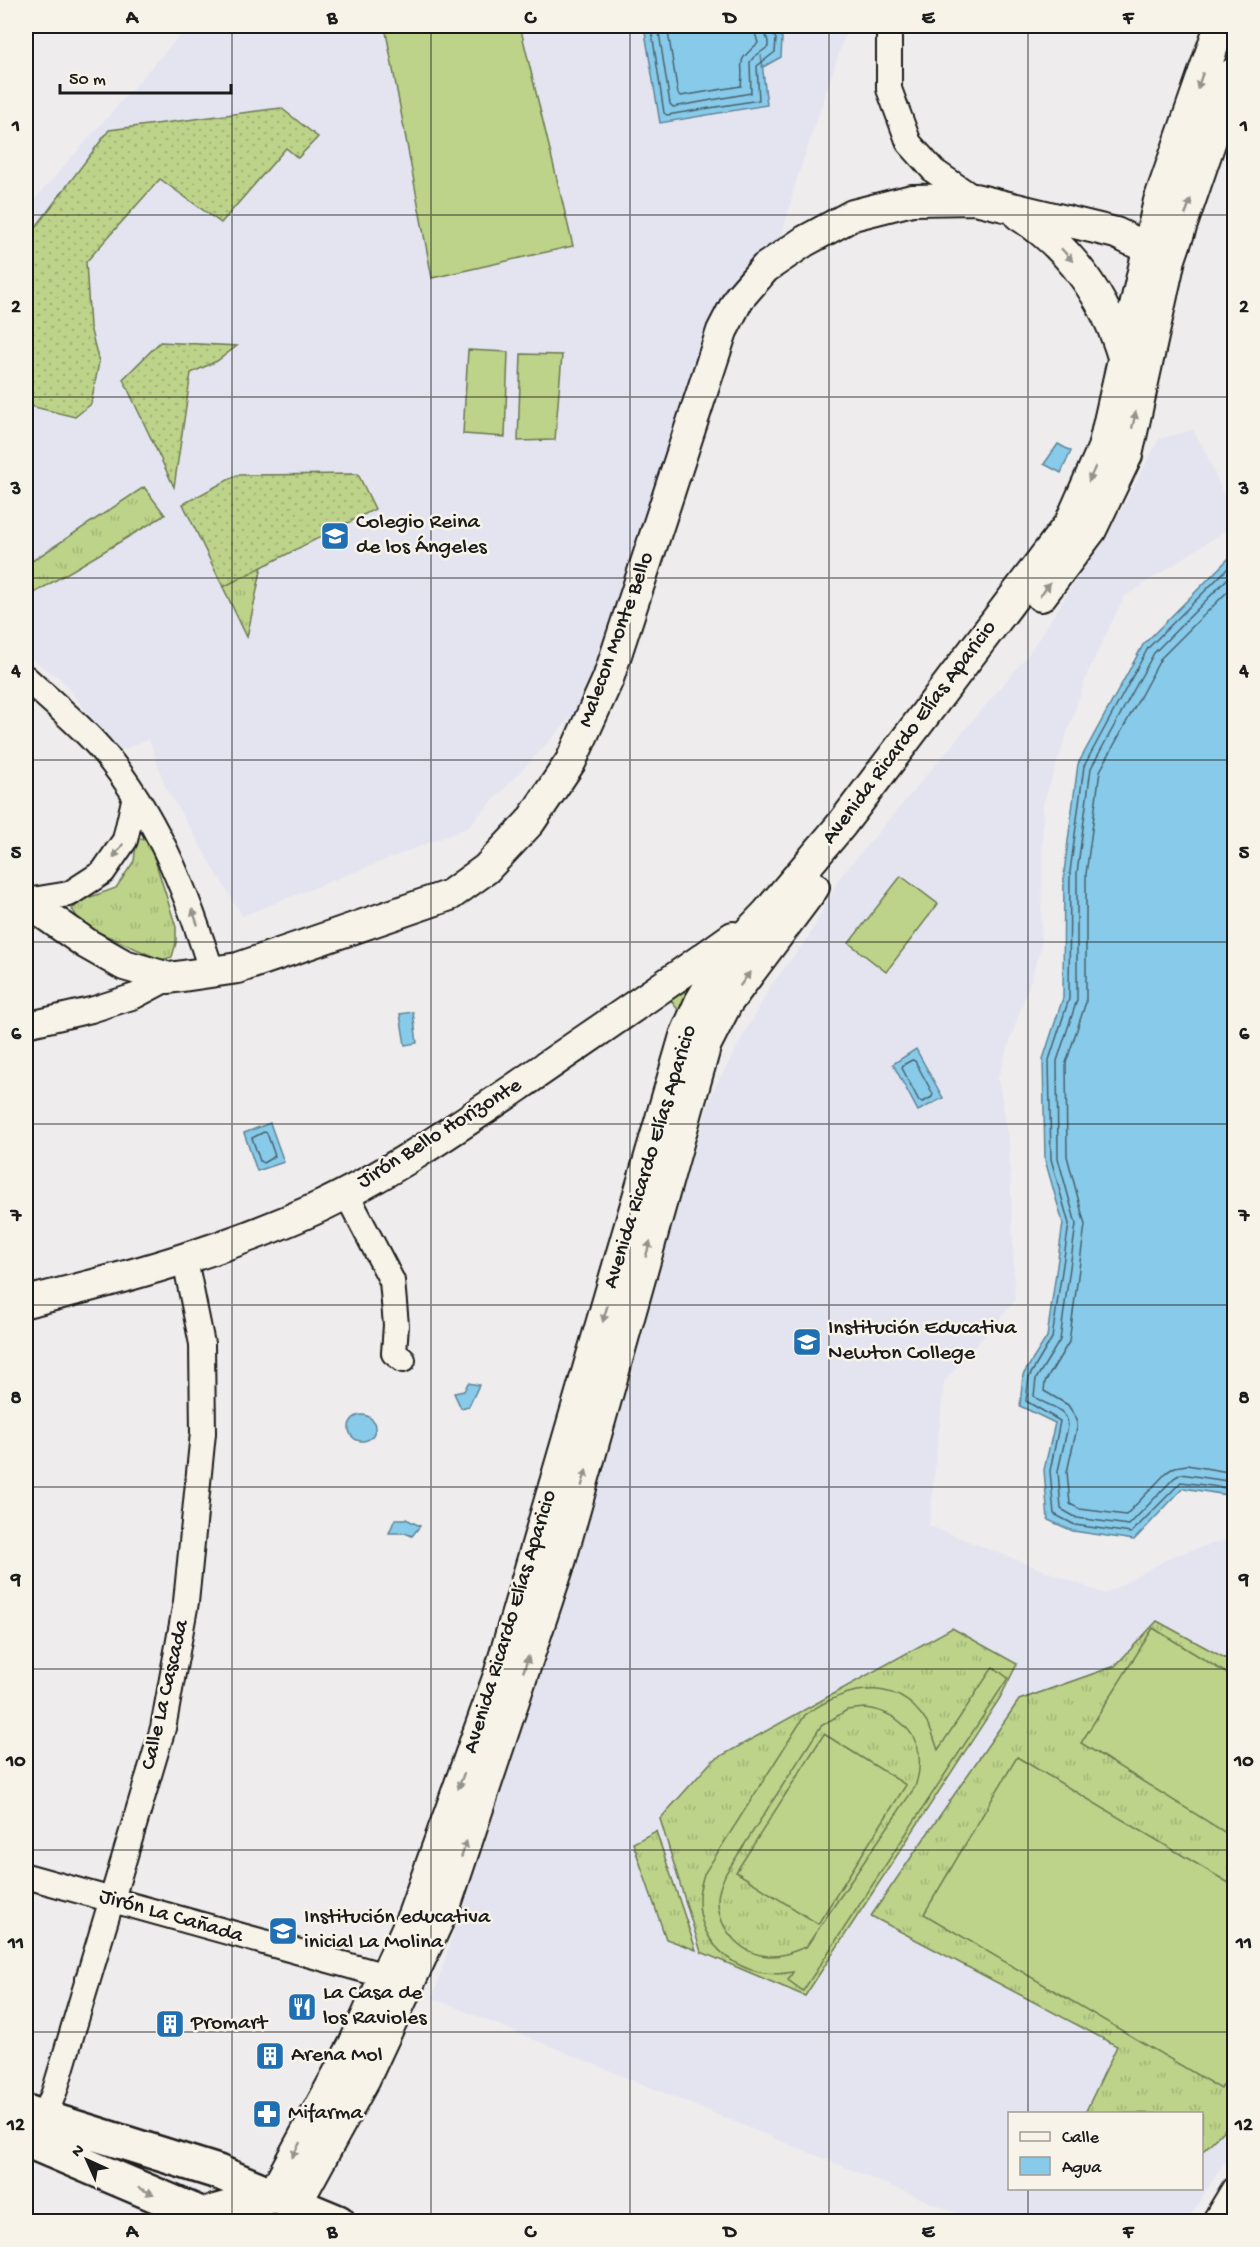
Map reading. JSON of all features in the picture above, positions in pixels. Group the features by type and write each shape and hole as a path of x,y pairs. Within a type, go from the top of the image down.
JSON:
{"main road":[{"path":"32,2128 209,2219 279,2207"},
{"path":"32,2128 218,2172 279,2207 338,2222"}],"street":[{"path":"889,26 889,89 909,143 934,171 975,200"},
{"name":"Avenida Ricardo Elías Aparicio","path":"279,2207 413,1915 499,1675 685,1036 700,1002 719,970 741,940 767,914 842,824 1070,523 1103,448 1124,357 1155,270 1192,150 1220,26"},
{"name":"Avenida Ricardo Elías Aparicio","path":"279,2207 365,2078 446,1904 561,1559 706,1044 728,1003 816,885 1091,530 1127,455 1155,270 1158,201 1192,150 1234,73"},
{"name":"Malecon Monte Bello","path":"26,901 87,944 124,965 169,978 238,968 450,895 486,869 530,822 571,761 608,679 722,331 739,298 765,268 805,241 853,215 912,200 975,200 1116,233 1155,270"},
{"path":"1116,233 1134,229 1149,217 1158,201"},
{"name":"Malecon Monte Bello","path":"1006,207 1038,227 1059,246 1089,283 1108,314 1124,357"},
{"path":"1089,283 1116,289 1155,270"},
{"path":"26,678 67,715 113,763 135,796 168,853 194,913 212,973"},
{"path":"26,901 69,894 103,872 125,840 135,796"},
{"name":"Jirón Bello Horizonte","path":"26,1302 185,1260 244,1239 346,1192 436,1141 648,998 767,914 816,885"},
{"path":"26,1025 91,1010 135,996 169,978"},
{"path":"648,998 663,1005 676,1018 685,1036"},
{"path":"346,1192 392,1281 396,1325 394,1353 403,1360"},
{"name":"Calle La Cascada","path":"32,2128 55,2090 163,1728 186,1602 203,1433 202,1344 185,1260"},
{"name":"Jirón La Cañada","path":"26,1875 386,1976"},
{"path":"1214,2222 1234,2189"}],"shaded area":[{"name":"Colegio Reina de los Ángeles","path":"188,26 848,26 796,182 782,235 729,286 586,702 467,828 242,916 165,786 149,739 117,752 62,680 26,655 26,209"},
{"name":"Institución Educativa Newton College","path":"1193,430 1206,453 1234,520 1234,525 1124,597 1088,672 1043,804 1041,948 998,1077 1009,1140 1015,1301 944,1382 929,1526 1105,1594 1173,1556 1234,1537 1234,2147 1187,2221 976,2221 433,1998 712,1093 771,985 808,938 838,880 1028,655 1122,509 1159,439"}],"green space":[{"path":"411,26 520,26 573,246 432,278 386,32"},
{"path":"281,108 318,137 298,158 286,148 221,223 160,179 86,262 90,327 99,362 91,404 75,417 30,406 26,240 109,130"},
{"path":"160,342 237,346 217,361 191,373 174,487 123,379"},
{"path":"468,350 508,352 505,437 463,434"},
{"path":"521,354 562,355 555,440 518,441"},
{"path":"358,474 375,509 223,587 183,504 237,475"},
{"path":"144,487 165,515 26,598 26,565"},
{"path":"262,566 247,637 223,587"},
{"path":"137,838 149,841 176,927 176,943 172,957 161,960 82,925 72,909 85,899 116,888 134,861"},
{"path":"901,876 938,904 886,972 849,943"},
{"path":"707,973 684,1018 670,999"},
{"path":"1157,1621 1234,1663 1234,2120 1203,2151 1203,2112 1085,2112 1117,2046 871,1916 1019,1700 1115,1666"},
{"path":"952,1628 1017,1664 1000,1698 805,1996 701,1952 660,1819 712,1761"},
{"path":"1153,1628 1234,1678 1234,1838 1081,1743"},
{"path":"993,1667 1008,1678 803,1991 788,1980 793,1972 775,1974 758,1972 727,1957 715,1946 706,1932 700,1915 699,1894 704,1874 805,1715 822,1704 857,1691 874,1690 891,1693 906,1700 920,1713 932,1732 938,1750","holes":["864,1708 896,1719 912,1734 919,1755 919,1773 915,1787 806,1947 774,1956 759,1955 750,1951 734,1940 720,1914 718,1896 726,1873 821,1726 847,1710"]},
{"path":"824,1734 906,1785 818,1924 736,1872"},
{"path":"1017,1757 1234,1886 1234,2067 1221,2089 924,1914"},
{"path":"656,1831 696,1950 666,1939 633,1843"}],"water":[{"path":"644,26 775,26 782,38 781,57 763,67 761,55 767,105 660,123"},
{"path":"1058,444 1071,451 1061,473 1044,464"},
{"path":"1234,553 1234,1496 1183,1488 1134,1540 1073,1531 1048,1520 1044,1470 1055,1423 1020,1406 1023,1375 1047,1337 1063,1223 1045,1160 1043,1059 1063,998 1064,872 1078,764 1143,645"},
{"path":"413,1012 417,1043 405,1045 400,1014"},
{"path":"916,1049 943,1098 918,1111 893,1064"},
{"path":"270,1123 284,1162 257,1171 244,1133"},
{"path":"468,1383 479,1385 469,1406 461,1408 454,1393 464,1391"},
{"path":"362,1415 371,1419 375,1428 371,1437 362,1441 353,1437 349,1428 353,1419"},
{"path":"395,1519 406,1519 420,1526 412,1536 405,1533 389,1533"}],"place":[{"name":"Colegio Reina de los Ángeles","path":"335,536"},
{"name":"Institución Educativa Newton College","path":"807,1342"},
{"name":"Institución educativa inicial La Molina","path":"283,1931"},
{"name":"La Casa de los Ravioles","path":"302,2007"},
{"name":"Promart","path":"170,2024"},
{"name":"Arena Mol","path":"270,2056"},
{"name":"Mifarma","path":"267,2114"}]}
